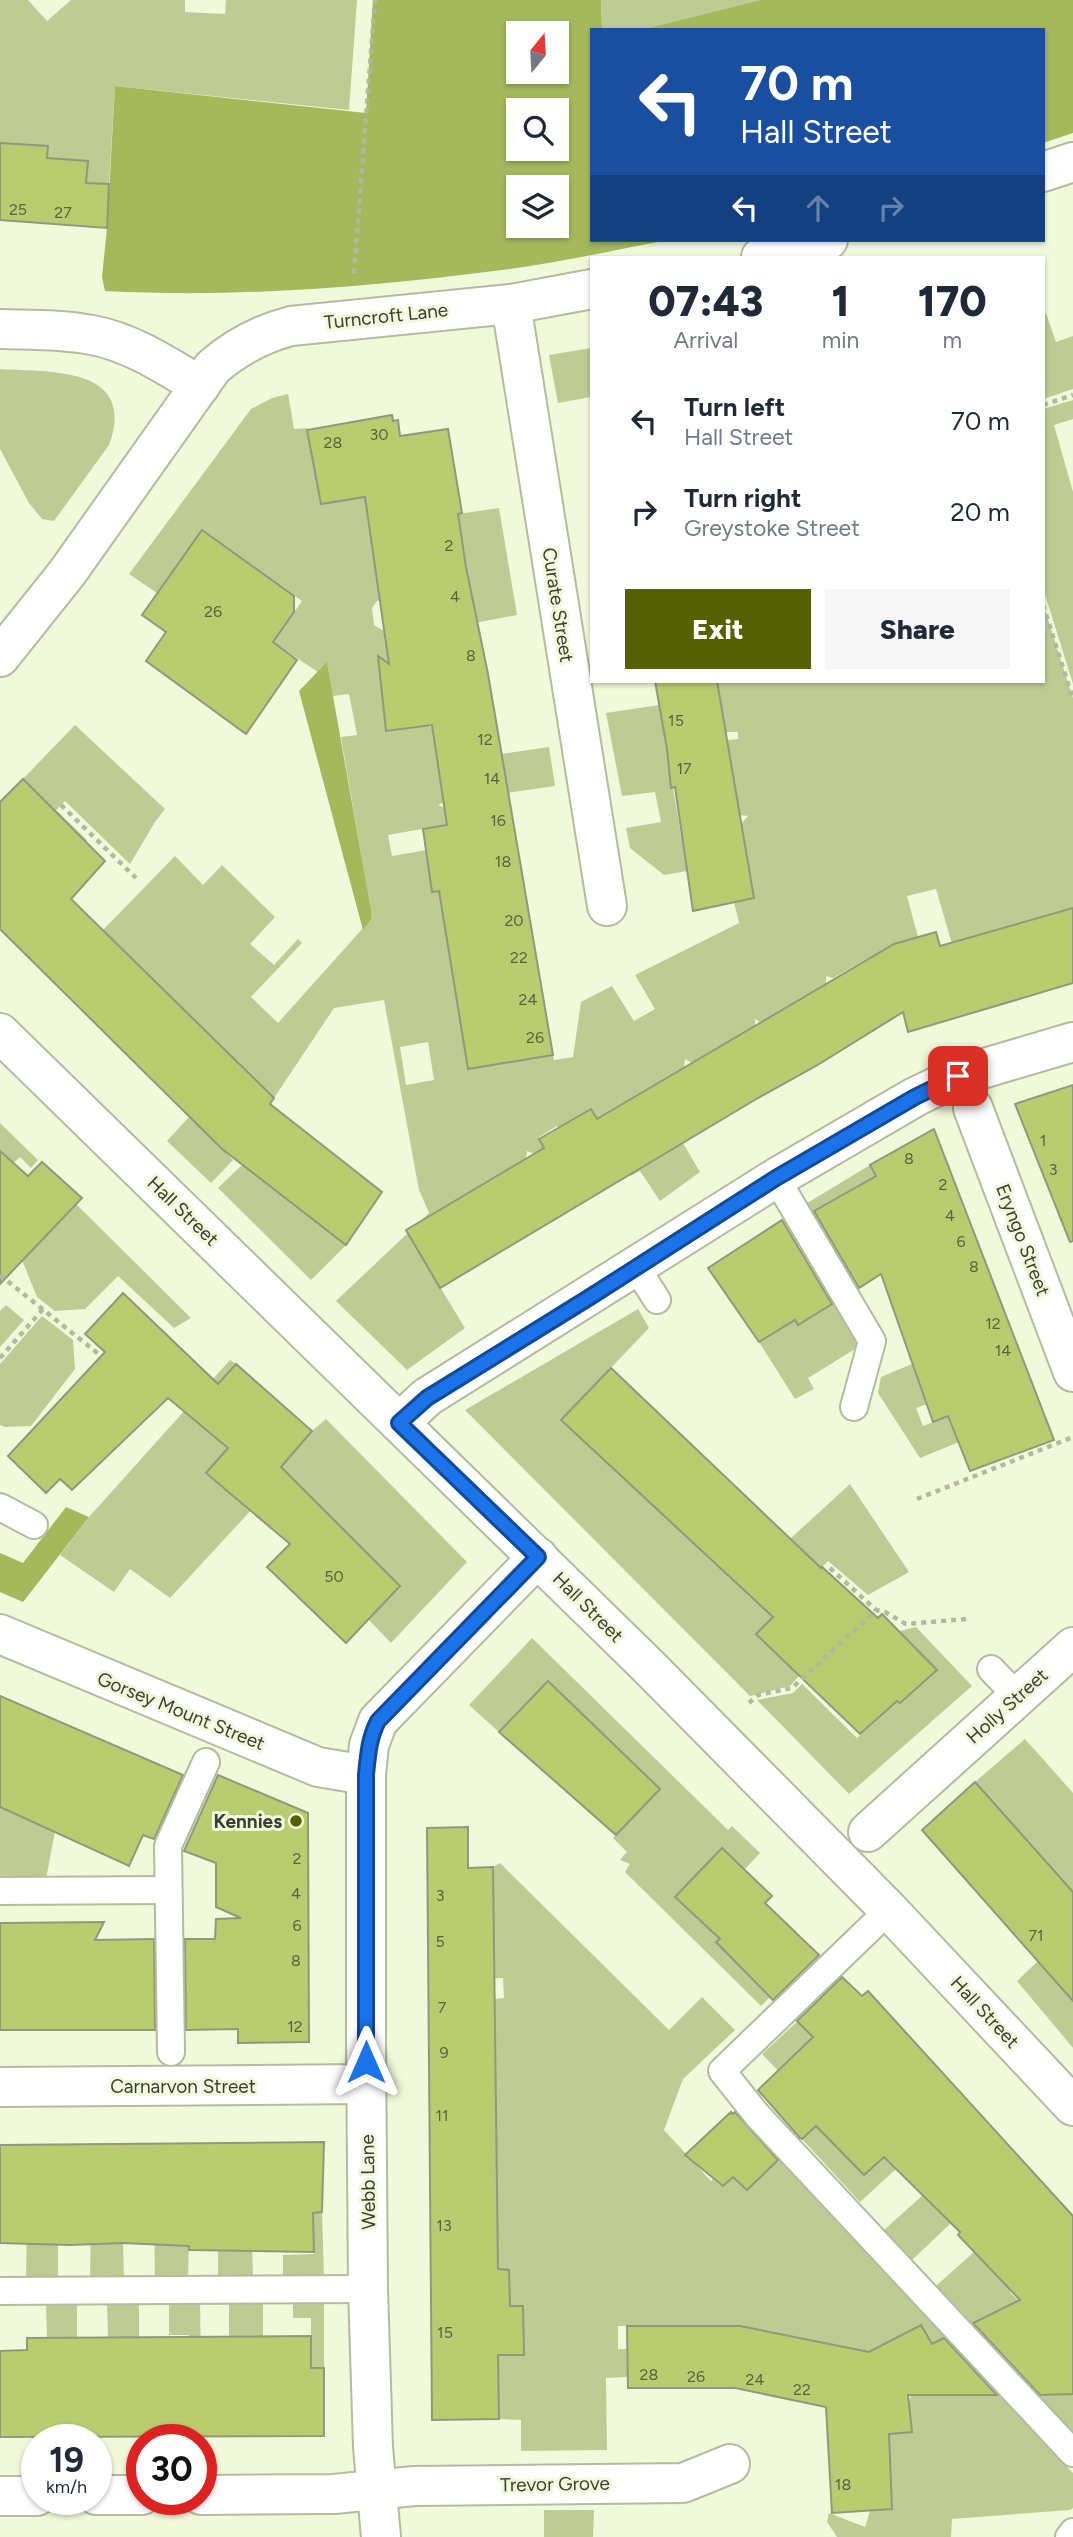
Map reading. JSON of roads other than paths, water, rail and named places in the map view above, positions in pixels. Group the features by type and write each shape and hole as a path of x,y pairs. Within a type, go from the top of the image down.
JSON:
{"street":[{"path":"1045,171 1073,162"},
{"path":"765,256 820,242"},
{"name":"Turncroft Lane","path":"0,657 67,573 213,367 230,352 275,330 359,318 511,303 590,289"},
{"name":"Curate Street","path":"511,303 607,906"},
{"path":"0,329 59,330 102,337 121,343 200,386"},
{"name":"Hall Street","path":"0,1033 538,1557 889,1910 1073,2106"},
{"path":"399,1423 427,1398 776,1178 915,1097 958,1076 1073,1042"},
{"name":"Eryngo Street","path":"972,1108 1073,1371"},
{"name":"Webb Lane","path":"381,2537 368,2289 366,1775 369,1745 378,1721 538,1557"},
{"name":"Gorsey Mount Street","path":"0,1634 318,1767 366,1775"},
{"name":"Holly Street","path":"868,1832 1073,1647"},
{"name":"Carnarvon Street","path":"0,2087 366,2084"},
{"name":"Trevor Grove","path":"217,2495 334,2494 414,2486 683,2483 730,2464"},
{"path":"0,2496 21,2496"}],"lane":[{"path":"776,1178 872,1341 854,1407"},
{"path":"636,1267 657,1300"},
{"path":"0,1507 34,1525"},
{"path":"991,1669 1017,1696"},
{"path":"172,2052 168,1846 206,1762"},
{"path":"0,1891 167,1890"},
{"path":"889,1910 722,2071 757,2115 1073,2453"},
{"path":"0,2291 368,2289"},
{"path":"1069,2537 1073,2532"}],"place":[{"name":"Kennies","path":"296,1821"}]}
